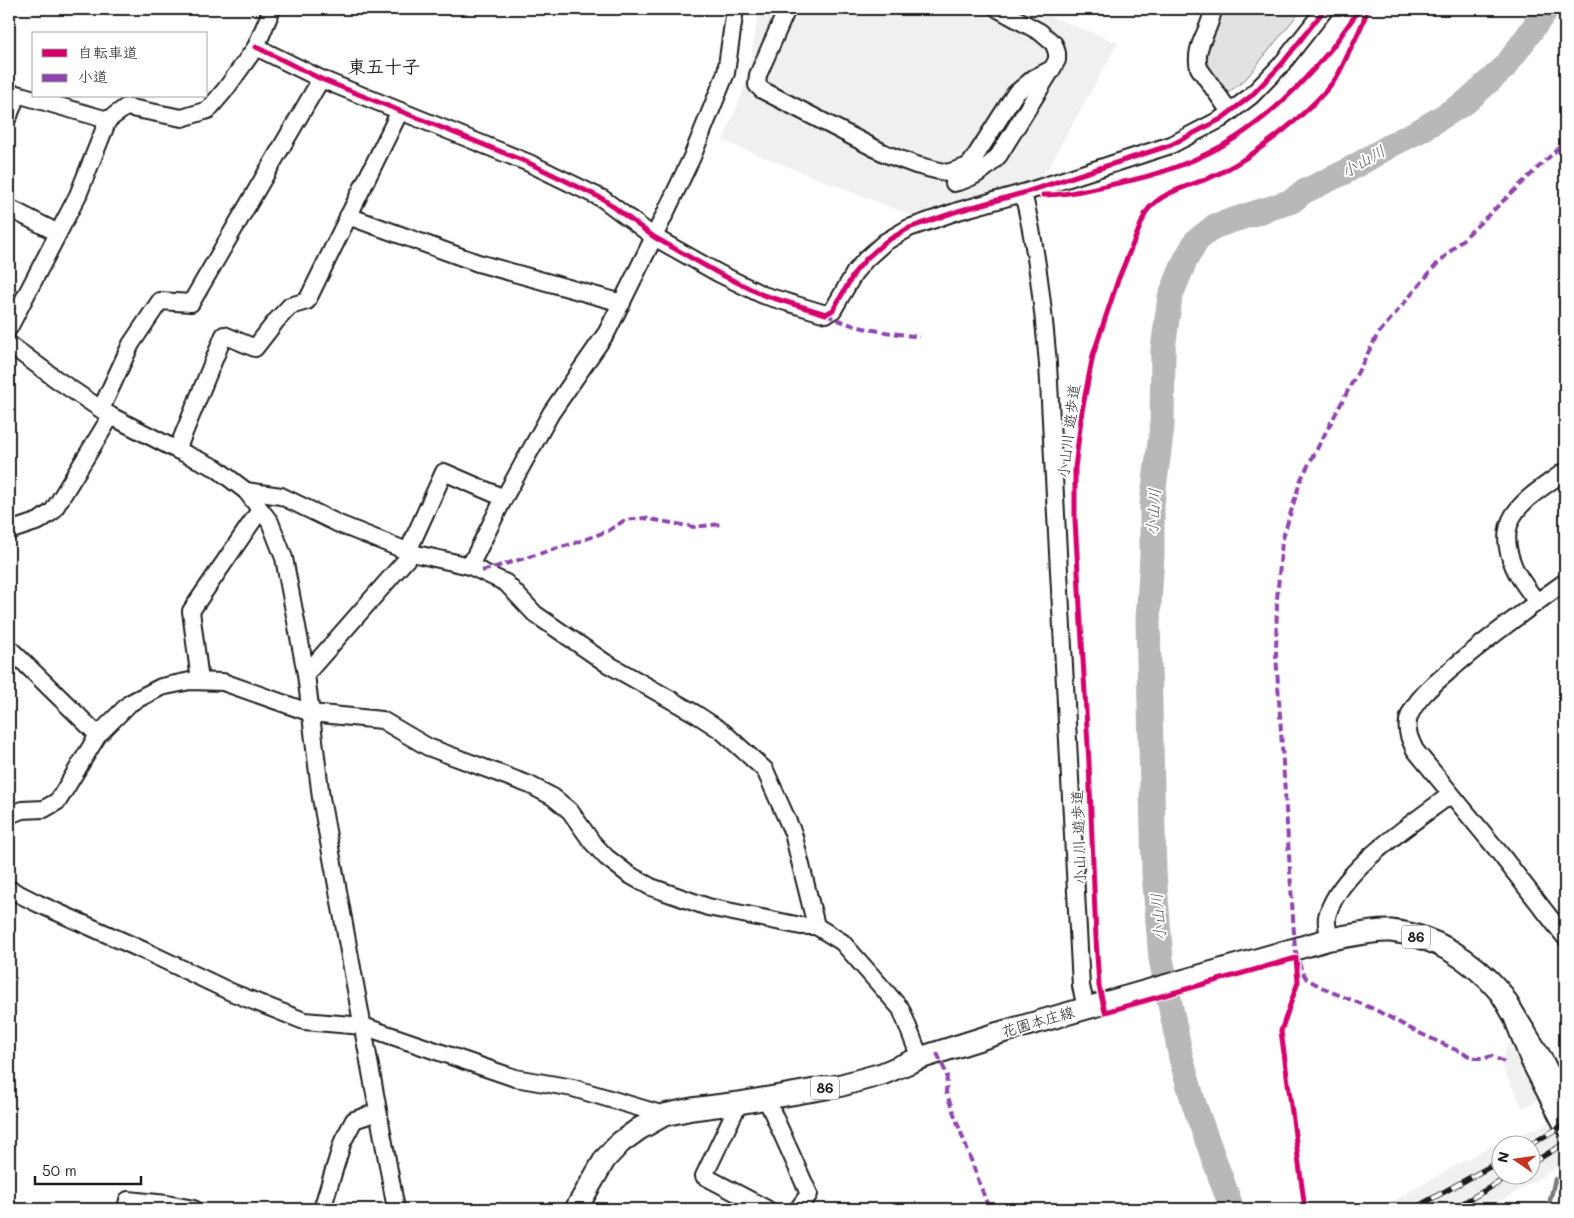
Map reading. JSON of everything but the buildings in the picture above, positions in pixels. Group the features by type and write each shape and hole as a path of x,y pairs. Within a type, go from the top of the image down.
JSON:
{"main road":[{"name":"花園本庄線","path":"576,1209 605,1159 621,1142 639,1129 664,1116 692,1109 838,1086 882,1074 920,1058 1086,1008 1330,939 1363,933 1391,931 1417,937 1448,948 1479,971 1500,992 1540,1057 1565,1106"},
{"name":"花園本庄線","path":"1514,1015 1532,1061 1565,1126"}],"street":[{"path":"9,328 78,195 108,120 126,107 182,118 208,110 256,47 272,9"},
{"path":"470,566 550,413 596,350 622,303 692,158 726,73 735,9"},
{"path":"786,11 758,75 757,85 762,90 886,154 940,172 953,172 966,168 971,163 1015,94 1034,78 1052,69 1057,60 1054,44 1040,32 998,9"},
{"path":"1213,9 1212,18 1199,46 1197,60 1199,68 1230,112"},
{"path":"256,47 321,79 504,151 604,199 654,237 751,290 826,314 833,310 861,266 885,242 909,228 1171,145 1195,134 1230,112 1250,96 1281,65 1325,9"},
{"path":"9,530 40,521 53,511 106,413 131,344 160,301 191,303 321,79"},
{"path":"9,116 17,94 108,120"},
{"path":"177,450 224,336 255,348 290,306 307,301 400,111"},
{"path":"1023,193 1031,228 1042,296 1048,364 1081,986 1086,1008"},
{"path":"9,208 58,233"},
{"path":"348,216 478,263 622,303"},
{"path":"9,344 106,413 216,468 246,491 270,522 284,558 306,674 321,798 396,1209"},
{"path":"1537,602 1514,567 1506,542 1508,525 1514,513 1526,501 1565,471"},
{"path":"306,674 410,552 444,472 504,498"},
{"path":"246,491 281,496 339,524 410,552 470,566 506,583 535,614 606,663 696,714 722,731 765,770 793,833 816,926"},
{"path":"200,682 191,611 260,510"},
{"path":"1565,582 1486,640 1433,686 1415,705 1408,719 1408,736 1415,750 1565,937"},
{"path":"9,648 98,735"},
{"path":"9,815 22,810 44,809 58,801 98,735 130,702 162,687 190,681 223,682 311,714 382,720 428,747 530,786 553,798 570,811 592,842 606,857 628,874 651,887 708,906 801,926 816,926 842,942 901,1009 920,1058"},
{"path":"1330,939 1327,914 1349,875 1375,852 1450,795"},
{"path":"9,889 231,992 304,1021 363,1026 515,1078 573,1088 664,1116"},
{"path":"766,1098 809,1194 798,1209"},
{"path":"739,1103 704,1176 767,1209"},
{"path":"322,1209 343,1141 354,1120 378,1112"},
{"path":"126,1209 128,1200 194,1209"}],"shaded area":[{"path":"759,9 1033,9 1118,43 1048,168 1037,182 915,217 723,141 742,94 751,59"},
{"path":"1223,9 1302,9 1245,80 1226,94 1205,64 1205,54"},
{"path":"1509,1041 1539,1099 1523,1108 1501,1065"},
{"path":"1555,1121 1565,1139 1565,1156 1556,1168 1542,1176 1542,1136 1517,1136"},
{"path":"1492,1146 1492,1186 1526,1186 1487,1209 1379,1209"}],"waterway":[{"name":"小山川","path":"1232,1209 1194,1104 1181,1058 1161,959 1154,873 1148,620 1152,555 1152,504 1162,427 1163,349 1170,297 1185,261 1196,241 1215,226 1292,201 1303,192 1345,172 1421,130 1466,102 1505,67 1547,9"},
{"path":"1548,1209 1555,1179"}],"railway":[{"path":"1542,1138 1565,1124"},
{"path":"1542,1157 1565,1143"},
{"path":"1413,1209 1492,1166"},
{"path":"1453,1209 1493,1186"}],"marked path":[{"path":"1504,1062 1492,1056 1476,1058 1467,1055 1415,1031 1374,1009 1329,991 1307,979 1302,972 1295,949 1276,653 1277,599 1282,541 1301,479 1378,334 1437,264 1565,142"},
{"path":"826,314 859,327 919,337"},
{"path":"482,571 575,543 608,531 625,520 644,518 694,527 721,524"},
{"path":"937,1053 947,1075 946,1092 989,1209"}],"cycle path":[{"path":"256,47 321,79 529,163 603,199 654,237 718,273 763,295 826,314 833,310 855,272 866,259 885,242 909,228 1171,145 1221,119 1251,96 1281,65 1325,9"},
{"path":"1043,195 1078,191 1148,176 1179,166 1235,138 1261,120 1308,76 1331,49 1360,9"},
{"name":"小山川 遊歩道","path":"1305,1209 1281,1031 1298,982 1296,958 1105,1012 1099,986 1096,939 1089,763 1075,520 1075,468 1082,411 1093,355 1118,280 1146,212 1153,204 1171,192 1212,177 1236,164 1267,143 1299,117 1336,78 1361,27 1367,9"}],"district":[{"name":"東五十子","path":"384,67"}]}
